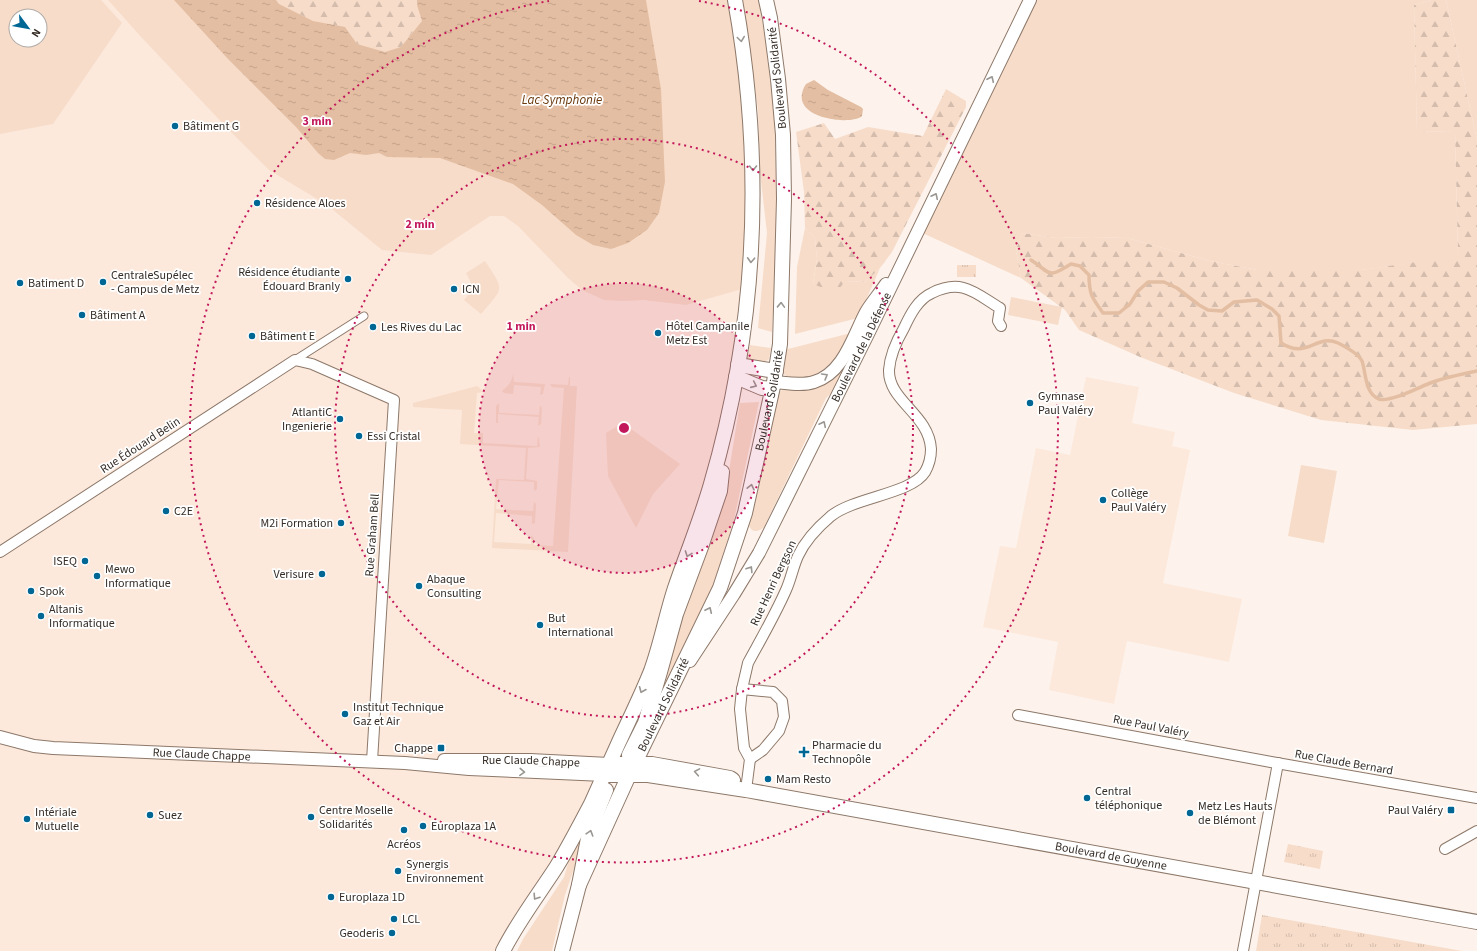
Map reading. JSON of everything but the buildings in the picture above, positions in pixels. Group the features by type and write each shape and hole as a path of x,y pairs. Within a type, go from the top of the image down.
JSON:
{"main road":[{"name":"Boulevard Solidarité","path":"630,768 664,660 676,614 720,491 730,409 749,287 753,221 753,162 749,91 735,0"},
{"name":"Boulevard Solidarité","path":"579,885 630,768 674,683 720,588 745,512 774,381 780,344 784,199 783,135 778,79 770,18 766,0"},
{"path":"737,371 762,388 774,381"},
{"path":"737,371 774,381"},
{"name":"Boulevard Solidarité","path":"562,951 579,885 589,834 609,771 652,668 671,600 709,490 730,409"},
{"name":"Boulevard de Guyenne","path":"609,771 630,768 648,775 746,790 1477,922"},
{"name":"Boulevard Solidarité","path":"503,951 511,936 558,864 609,771"}],"street":[{"name":"Boulevard de la Défense","path":"674,683 759,553 905,258 1030,0"},
{"path":"774,381 797,384 814,382 830,374 841,362 867,310 905,258"},
{"name":"Rue Henri Bergson","path":"746,790 750,759 744,748 740,709 742,689 748,663 786,590 798,556 805,544 825,521 842,509 858,502 912,484 920,478 929,464 931,444 927,431 918,416 898,396 892,383 889,371 892,355 911,314 928,294 941,288 955,286 974,292 1000,308 998,321 1001,326"},
{"name":"Rue Édouard Belin","path":"0,552 364,316"},
{"name":"Rue Graham Bell","path":"295,360 312,364 394,400 372,761"},
{"path":"742,689 773,692 782,701 784,717 779,731 763,750 750,759"},
{"name":"Rue Paul Valéry","path":"1018,715 1278,763"},
{"name":"Rue Claude Chappe","path":"0,737 34,746 53,748 372,761 469,769 572,775 609,771"},
{"name":"Rue Claude Bernard","path":"1243,951 1278,763 1477,798"},
{"path":"1445,849 1477,831"}],"shaded area":[{"path":"0,0 735,0 749,287 702,513 619,743 509,951 0,951"},
{"name":"Collège Paul Valéry","path":"1086,377 1139,387 1132,423 1175,432 1172,446 1190,450 1163,583 1242,599 1229,662 1127,641 1114,704 1049,690 1058,642 983,627 1000,546 1016,548 1036,448 1070,455"}],"green space":[{"path":"0,0 101,0 122,23 53,124 0,134"},
{"path":"108,0 735,0 749,91 749,287 686,305 644,300 604,300 582,290 568,278 518,226 504,216 490,216 431,255 382,250 327,205 269,170 228,129"},
{"path":"276,0 417,0 417,5 422,20 401,47 385,52 357,44 345,27 313,21 279,4"},
{"path":"743,0 759,0 774,97 776,251 772,332 758,328 767,233 760,173 758,110"},
{"path":"1030,0 1431,0 1414,5 1417,132 1455,131 1458,257 1361,270 1258,270 1210,261 1127,238 1057,238 1022,233 1016,250 1021,278 918,231"},
{"path":"1431,0 1446,0 1477,140 1477,424 1413,430 1321,420 1234,393 1140,357 1079,330 1065,310 1021,278 1016,250 1022,233 1057,238 1127,238 1210,261 1258,270 1361,270 1458,256 1455,131 1417,132 1414,5"},
{"path":"1446,0 1477,0 1477,140"},
{"path":"946,89 966,101 966,107 892,252 880,268 865,282 845,281 836,293 813,284 817,259 815,238 805,228 804,192 796,132 824,123 835,139 868,127 923,136"},
{"path":"805,228 815,238 817,259 813,284 845,281 865,282 880,268 858,318 795,334 797,267"},
{"path":"485,261 499,284 499,289 494,299 481,314 464,300 471,287 470,280 466,273"},
{"path":"957,265 976,265 976,277 957,277"},
{"path":"1011,297 1062,307 1058,325 1008,315"},
{"path":"851,333 841,353 832,363 821,371 809,377 802,378 788,376 782,372 784,350"},
{"path":"858,336 840,385 826,398 764,527 759,531 752,530 748,521 777,394 785,388 820,384"},
{"path":"750,345 771,348 769,359 762,364 747,360"},
{"path":"513,373 514,382 545,384 543,394 540,395 541,387 514,385 513,394 504,393 502,391 510,383"},
{"path":"569,377 570,386 577,386 568,552 492,548 496,479 524,480 526,448 460,444 462,410 413,407 413,403 477,386 483,392 477,393 474,433 483,433 483,443 537,446 538,437 539,438 540,447 528,448 526,479 537,481 537,489 534,491 534,482 499,480 496,509 533,511 534,502 536,504 535,523 532,524 532,516 496,513 494,542 531,544 531,535 534,538 534,545 553,546 564,388 552,387 550,384 568,385"},
{"path":"759,402 734,520 713,585 666,683 663,679 683,613 722,501 729,471 740,403"},
{"path":"499,403 499,413 539,415 541,406 541,424 538,426 539,417 498,414 498,423 496,423 496,406"},
{"path":"624,426 631,429 680,464 653,494 636,528 608,476 606,433 616,427"},
{"path":"1301,465 1337,471 1324,543 1288,536"},
{"path":"584,831 586,833 565,895 552,951 517,951 523,939 564,877 570,857"},
{"path":"1288,844 1323,851 1320,869 1284,862"},
{"path":"1262,915 1462,951 1256,951"}],"water":[{"name":"Lac Symphonie","path":"174,0 276,0 279,4 313,21 345,27 357,44 385,52 401,47 422,21 417,0 646,0 661,89 665,182 659,213 647,230 628,243 611,249 593,245 576,235 542,205 513,184 440,158 387,157 379,153 366,155 350,153 334,160 325,159 296,127 228,59"},
{"path":"814,80 828,90 861,107 863,109 862,116 856,119 846,120 822,117 812,112 804,105 802,96 806,84"}],"waterway":[{"path":"1031,260 1050,273 1058,272 1071,264 1080,266 1089,275 1092,296 1103,313 1119,313 1130,304 1138,291 1148,282 1164,282 1177,288 1208,310 1222,311 1234,302 1257,300 1272,309 1279,316 1281,343 1298,349 1324,341 1330,341 1338,343 1355,353 1362,361 1371,393 1379,399 1390,399 1406,394 1438,380 1477,371"}],"place":[{"name":"Bâtiment G","path":"175,126"},
{"name":"Résidence Aloes","path":"257,203"},
{"name":"Résidence étudiante Édouard Branly","path":"348,279"},
{"name":"CentraleSupélec - Campus de Metz","path":"103,282"},
{"name":"Batiment D","path":"20,283"},
{"name":"ICN","path":"454,289"},
{"name":"Bâtiment A","path":"82,315"},
{"name":"Les Rives du Lac","path":"373,327"},
{"name":"Hôtel Campanile Metz Est","path":"658,333"},
{"name":"Bâtiment E","path":"252,336"},
{"name":"Gymnase Paul Valéry","path":"1030,403"},
{"name":"AtlantiC Ingenierie","path":"340,419"},
{"name":"Essi Cristal","path":"359,436"},
{"name":"Collège Paul Valéry","path":"1103,500"},
{"name":"C2E","path":"166,511"},
{"name":"M2i Formation","path":"341,523"},
{"name":"ISEQ","path":"85,561"},
{"name":"Verisure","path":"322,574"},
{"name":"Mewo Informatique","path":"97,576"},
{"name":"Abaque Consulting","path":"419,586"},
{"name":"Spok","path":"31,591"},
{"name":"Altanis Informatique","path":"41,616"},
{"name":"But International","path":"540,625"},
{"name":"Institut Technique Gaz et Air","path":"345,714"},
{"name":"Chappe","path":"441,748"},
{"name":"Pharmacie du Technopôle","path":"804,752"},
{"name":"Mam Resto","path":"768,779"},
{"name":"Central téléphonique","path":"1087,798"},
{"name":"Paul Valéry","path":"1451,810"},
{"name":"Metz Les Hauts de Blémont","path":"1190,813"},
{"name":"Suez","path":"150,815"},
{"name":"Centre Moselle Solidarités","path":"311,817"},
{"name":"Intériale Mutuelle","path":"27,819"},
{"name":"Europlaza 1A","path":"423,826"},
{"name":"Acréos","path":"404,830"},
{"name":"Synergis Environnement","path":"398,871"},
{"name":"Europlaza 1D","path":"331,897"},
{"name":"LCL","path":"394,919"},
{"name":"Geoderis","path":"392,933"}]}
